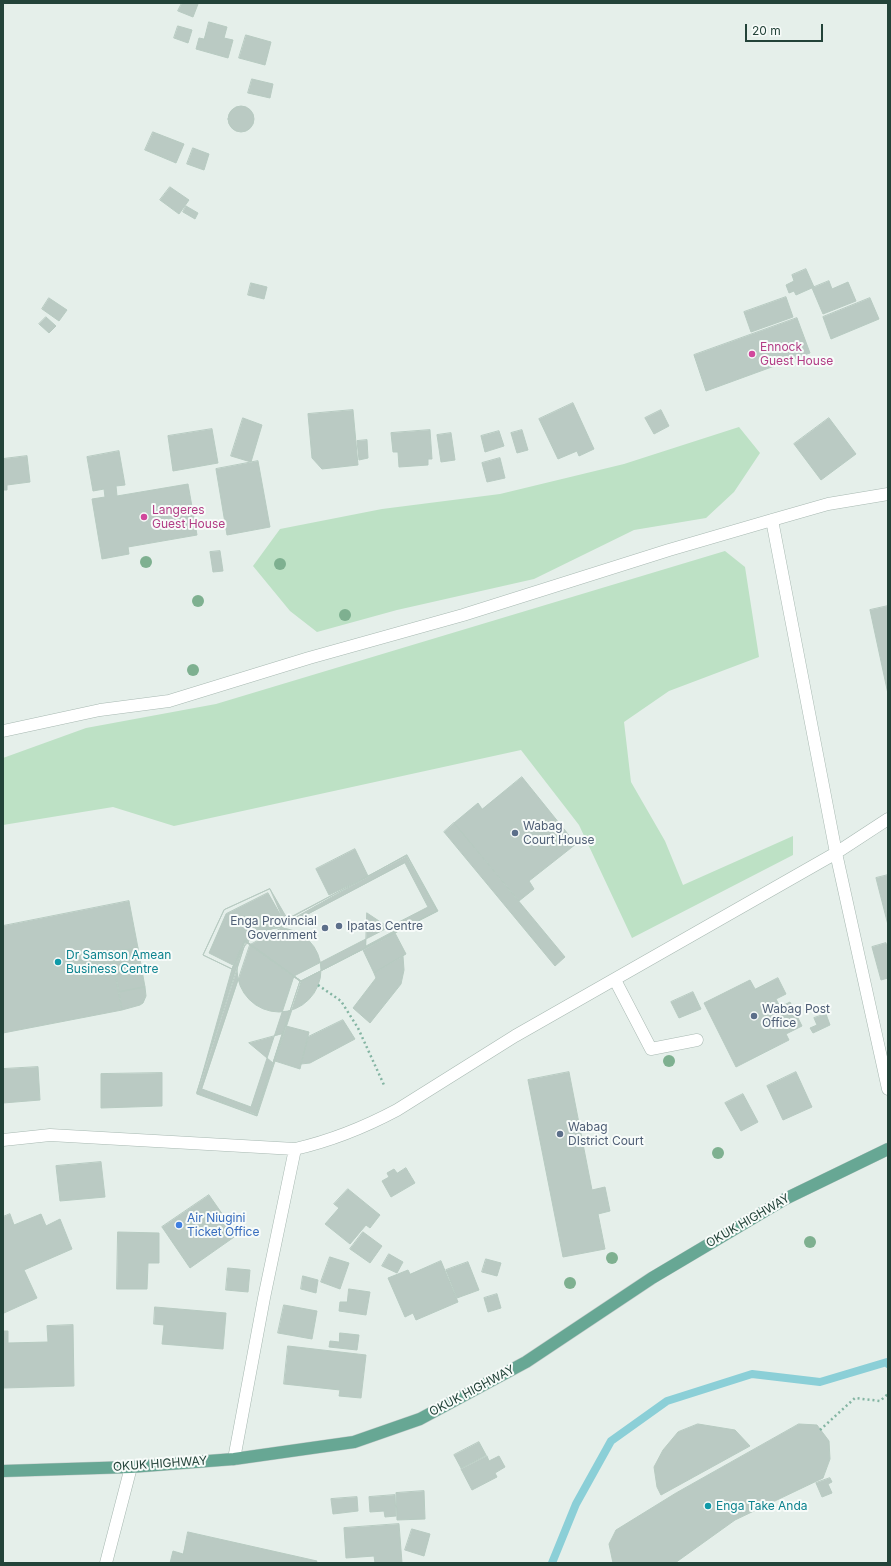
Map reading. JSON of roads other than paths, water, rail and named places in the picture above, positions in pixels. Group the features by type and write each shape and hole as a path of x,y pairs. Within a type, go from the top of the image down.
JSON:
{"main road":[{"name":"OKUK HIGHWAY","path":"3,1471 131,1467 234,1459 354,1442 420,1419 526,1362 652,1278 785,1199 888,1149"}],"street":[{"path":"3,731 100,710 169,701 309,658 462,615 669,550 772,520 828,504 888,494"},
{"path":"772,520 836,853 888,1089"},
{"path":"3,1140 50,1135 295,1149 322,1143 382,1118 515,1036 836,853 888,819"},
{"path":"615,980 651,1049 697,1040"},
{"path":"234,1459 264,1298 295,1149"},
{"path":"106,1563 131,1467"}],"waterway":[{"path":"552,1563 576,1504 611,1441 667,1401 752,1374 820,1382 887,1362 888,1364"}],"place":[{"name":"Ennock Guest House","path":"752,354"},
{"name":"Langeres Guest House","path":"144,517"},
{"name":"Wabag Court House","path":"515,833"},
{"name":"Ipatas Centre","path":"339,926"},
{"name":"Enga Provincial Government","path":"325,928"},
{"name":"Dr Samson Amean Business Centre","path":"58,962"},
{"name":"Wabag Post Office","path":"754,1016"},
{"name":"Wabag DIstrict Court","path":"560,1134"},
{"name":"Air Niugini Ticket Office","path":"179,1225"},
{"name":"Enga Take Anda","path":"708,1506"}]}
